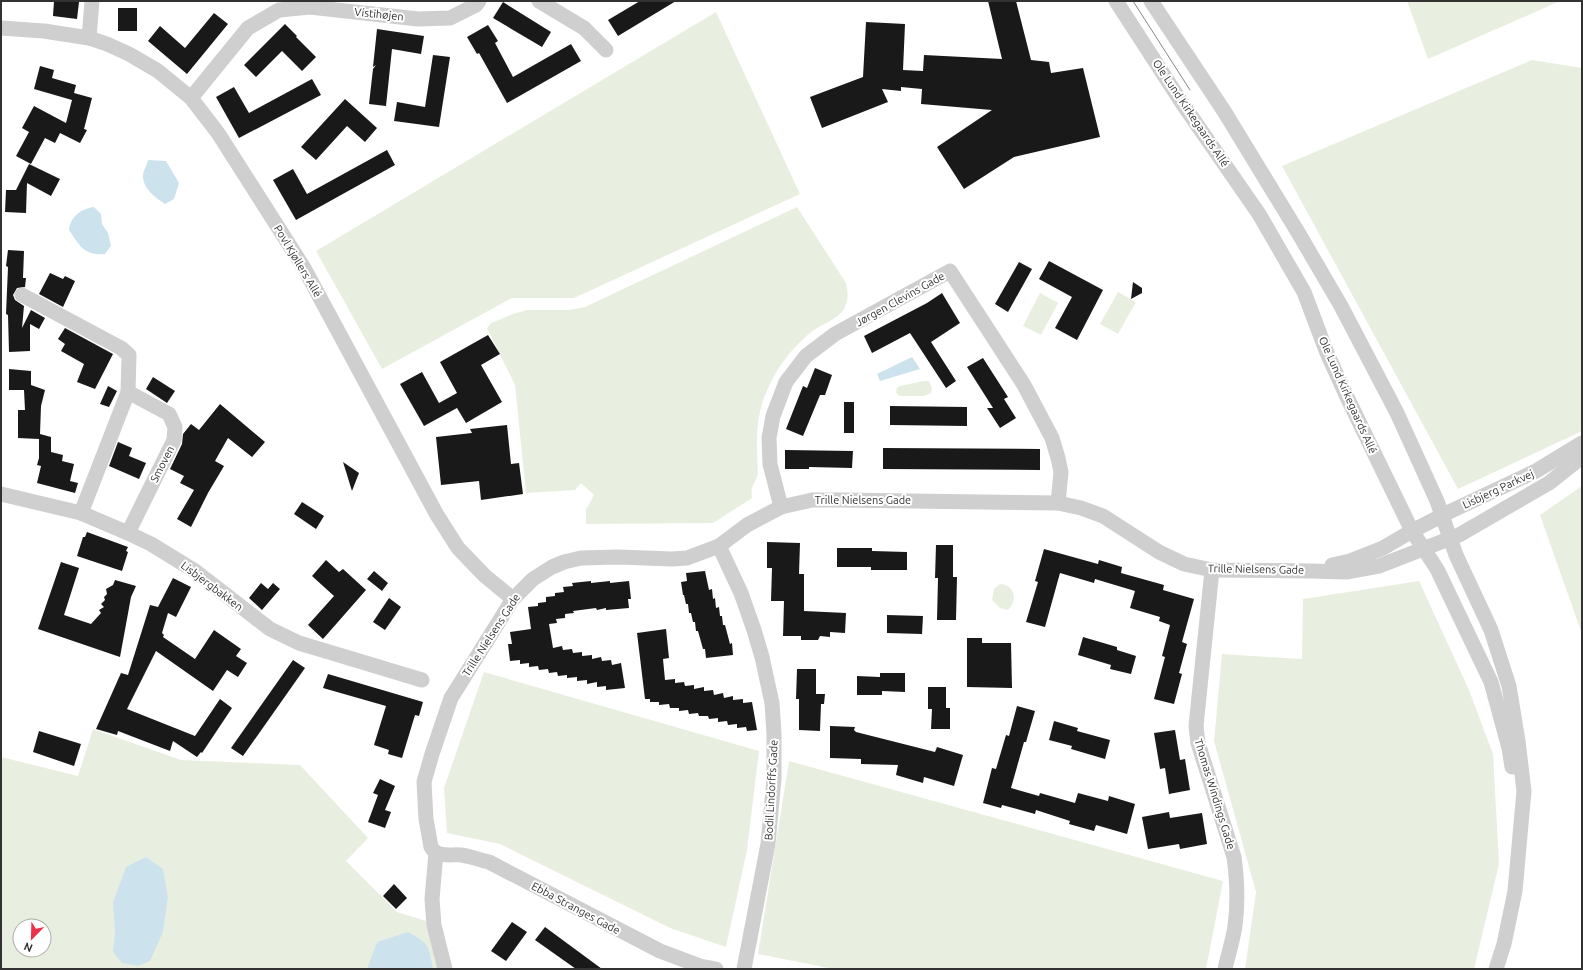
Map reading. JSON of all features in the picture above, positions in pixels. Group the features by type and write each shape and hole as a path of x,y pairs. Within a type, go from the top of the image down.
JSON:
{"street":[{"path":"89,38 92,1"},
{"name":"Vistihøjen","path":"191,98 248,28 279,10 310,7 418,19 450,18 476,5 480,1"},
{"path":"539,1 584,28 606,50"},
{"name":"Ole Lund Kirkegaards Allé","path":"1116,1 1182,104 1259,214 1304,292 1327,353 1343,388 1412,531 1437,569 1491,682 1509,748 1521,816"},
{"name":"Ole Lund Kirkegaards Allé","path":"1152,1 1224,112 1299,234 1341,306 1397,413 1437,501 1456,555 1491,630 1509,686 1524,791 1515,891 1504,944 1496,969"},
{"name":"Povl Kjøllers Allé","path":"1,28 44,31 89,38 129,54 152,67 191,98 218,133 304,268 438,515 458,548 485,576 513,599"},
{"name":"Jørgen Clevins Gade","path":"781,507 770,464 769,438 773,416 786,382 806,356 835,334 950,271 1024,385 1052,438 1058,458 1061,482 1058,503"},
{"path":"22,295 121,348 129,356 128,392 81,514"},
{"name":"Smoven","path":"128,392 169,414 175,427 174,440 128,533"},
{"name":"Lisbjerg Parkvej","path":"1412,531 1536,471 1582,443"},
{"name":"Lisbjerg Parkvej","path":"1450,539 1488,520 1549,483 1582,457"},
{"name":"Lisbjergbakken","path":"1,494 81,514 151,544 195,570 270,629 299,643 422,680"},
{"name":"Trille Nielsens Gade","path":"445,969 434,925 432,899 436,853 431,847 429,837 424,782 451,698 513,599 533,579 552,567 580,558 687,558 719,546 747,525 781,507 812,500 1058,503 1081,508 1103,516 1159,552 1184,564 1212,570 1310,570 1346,572 1379,566 1450,539"},
{"name":"Trille Nielsens Gade","path":"1310,570 1350,561 1383,548 1412,531"},
{"name":"Bodil Lindorffs Gade","path":"719,546 741,593 762,657 772,703 774,734 774,779 768,844 744,969"},
{"name":"Thomas Windings Gade","path":"1212,570 1196,726 1198,743 1234,857 1237,888 1235,926 1225,969"},
{"name":"Ebba Stranges Gade","path":"436,853 461,855 489,862 660,951 700,966 716,969"}],"green space":[{"path":"1407,1 1557,1 1558,2 1428,59"},
{"path":"716,12 800,194 574,298 512,298 382,369 316,251"},
{"path":"1532,60 1582,68 1582,431 1458,489 1282,166"},
{"path":"797,207 846,283 848,293 846,306 838,316 807,335 794,348 783,361 770,384 765,395 759,417 757,438 758,473 752,487 752,498 713,523 586,524 586,510 594,495 581,483 575,490 526,493 515,385 487,328 491,323 527,310 568,310 585,307"},
{"path":"1118,292 1136,302 1118,334 1100,324"},
{"path":"1040,293 1058,303 1041,335 1023,326"},
{"path":"929,381 932,388 931,393 924,396 901,396 896,392 897,388 900,386"},
{"path":"1582,486 1582,634 1540,515"},
{"path":"1419,581 1469,690 1493,754 1499,864 1474,969 1245,969 1256,892 1214,741 1222,654 1302,659 1303,599"},
{"path":"1000,584 1009,587 1012,590 1014,598 1008,610 1000,608 992,600 994,589"},
{"path":"484,672 759,751 747,850 726,947 670,928 500,844 447,833 444,788"},
{"path":"93,729 181,760 300,765 368,838 346,861 397,912 426,921 430,929 440,969 1,969 1,757 78,776"},
{"path":"789,761 1223,881 1206,969 834,969 758,954"}],"water":[{"path":"148,160 166,161 179,183 174,199 165,204 151,193 145,185 143,174"},
{"path":"94,207 101,214 102,224 108,233 111,246 105,254 87,252 69,230 74,217 77,214 85,209"},
{"path":"912,357 920,369 880,381 877,374"},
{"path":"146,857 163,869 168,897 163,932 150,961 138,966 122,963 113,952 115,932 113,902 126,867"},
{"path":"408,932 420,939 427,946 433,969 367,969 377,942"}],"building":[{"path":"54,1 79,2 77,19 53,16"},
{"path":"640,1 676,1 618,36 608,20"},
{"path":"988,1 1016,1 1031,60 1049,62 1051,73 1083,68 1100,137 1014,157 964,189 937,147 992,110 921,104 922,89 901,87 901,91 882,89 888,102 822,128 810,97 863,77 866,22 905,24 903,70 923,71 924,55 1002,59"},
{"path":"503,2 551,32 542,47 493,18"},
{"path":"118,8 137,8 137,31 118,31"},
{"path":"214,13 228,24 187,74 148,41 160,26 185,48"},
{"path":"285,24 316,57 302,71 282,51 256,77 244,65"},
{"path":"488,25 498,41 495,43 513,77 571,44 581,61 507,103 479,53 477,54 467,37"},
{"path":"377,29 424,36 421,54 392,49 386,106 369,104 373,69 376,65 373,67"},
{"path":"433,55 450,57 439,127 394,121 397,102 425,107"},
{"path":"40,66 54,70 52,78 76,85 74,93 92,98 84,129 87,130 80,143 60,133 55,143 45,138 31,164 16,156 29,132 22,128 34,106 66,123 72,100 34,89"},
{"path":"312,79 321,95 239,138 216,97 234,87 249,113"},
{"path":"345,99 377,128 365,142 347,126 316,160 301,147"},
{"path":"387,150 395,165 296,220 273,180 293,169 307,194"},
{"path":"29,164 60,179 51,196 27,183 26,213 5,212 6,190 16,190"},
{"path":"8,250 24,251 23,278 26,278 25,287 17,288 13,295 15,300 24,306 22,328 31,310 45,318 39,329 30,324 30,351 9,352 8,315 6,314 8,267 6,266"},
{"path":"1049,261 1103,290 1077,340 1055,328 1072,297 1039,279"},
{"path":"1019,262 1032,269 1008,312 995,304"},
{"path":"50,273 63,279 65,276 75,281 63,307 39,294"},
{"path":"1133,282 1142,288 1142,293 1131,299"},
{"path":"942,293 960,323 931,342 956,381 946,388 910,333 872,353 864,336 927,303"},
{"path":"65,328 113,354 95,389 77,382 84,364 61,351 65,344 58,339"},
{"path":"488,335 500,354 481,365 502,402 466,423 457,408 424,426 400,384 422,372 439,403 457,393 440,362"},
{"path":"983,358 1008,397 1004,399 1016,418 1000,428 987,408 993,408 967,367"},
{"path":"815,368 832,375 825,395 820,395 803,436 786,429 803,386 807,388"},
{"path":"9,369 31,371 31,385 45,390 41,406 40,434 51,437 51,452 63,455 62,461 74,464 70,481 78,483 75,493 37,483 41,466 37,465 39,458 39,439 18,438 18,410 25,410 24,390 9,390"},
{"path":"153,377 175,391 167,403 146,389"},
{"path":"108,386 117,391 109,407 100,404"},
{"path":"844,402 854,402 854,433 844,433"},
{"path":"220,404 265,442 252,457 228,438 215,461 224,466 208,493 191,527 177,519 194,490 180,483 184,476 170,469 182,444 183,434 191,424 199,430"},
{"path":"890,406 967,407 967,426 890,425"},
{"path":"507,425 511,464 519,463 523,494 481,500 479,481 441,485 436,437 472,433 470,429"},
{"path":"118,442 132,448 129,456 146,463 139,479 109,466"},
{"path":"883,448 1040,449 1040,470 883,469"},
{"path":"785,450 853,451 852,468 809,467 809,469 785,469"},
{"path":"343,462 359,473 352,491"},
{"path":"302,502 324,516 316,529 294,514"},
{"path":"87,532 128,547 126,551 128,552 122,571 77,556 83,537 85,537"},
{"path":"767,542 800,543 799,574 804,574 804,611 846,613 845,633 830,632 830,637 820,636 818,640 801,640 801,636 783,636 784,601 771,601 772,568 767,568"},
{"path":"936,545 953,545 953,577 957,577 956,620 937,620 938,578 935,578"},
{"path":"837,548 872,548 872,551 907,552 907,570 871,570 871,567 837,567"},
{"path":"1044,549 1098,564 1099,560 1122,567 1121,573 1164,585 1163,590 1194,599 1182,642 1187,644 1179,673 1182,674 1174,704 1154,699 1165,657 1162,656 1170,625 1159,621 1160,617 1130,608 1135,591 1095,579 1094,583 1060,573 1045,627 1026,622 1038,582 1035,581"},
{"path":"326,560 339,572 343,569 366,590 323,639 308,625 334,596 312,576"},
{"path":"61,562 79,568 64,615 91,624 101,613 99,610 104,607 101,604 105,600 104,597 107,594 106,589 113,585 115,580 136,586 131,597 120,657 38,629"},
{"path":"374,571 388,583 382,591 367,579"},
{"path":"705,571 709,590 712,589 716,608 719,607 723,625 725,625 730,644 732,643 733,655 706,658 705,649 703,649 698,631 696,631 695,622 693,622 691,613 689,613 688,604 686,604 683,595 681,582 687,581 686,573"},
{"path":"173,578 191,587 176,617 168,613 162,633 164,635 163,637 195,659 214,630 241,649 236,656 247,663 238,677 227,670 213,691 156,651 127,709 195,736 220,699 232,708 202,753 201,752 197,757 173,741 170,751 118,731 117,735 96,729 121,673 128,675 150,605 158,607"},
{"path":"591,581 591,583 610,581 610,583 629,581 631,599 628,599 629,608 606,610 606,608 597,610 596,608 573,611 574,613 565,614 565,618 556,619 557,623 549,624 553,648 562,646 563,650 572,649 573,653 582,652 582,656 592,655 592,659 601,657 602,661 611,660 612,665 621,663 625,688 606,690 606,686 597,687 597,682 587,684 587,680 577,681 577,677 567,678 567,675 558,676 557,672 549,673 548,669 539,670 538,666 529,667 529,663 520,664 520,660 510,661 508,644 512,644 510,632 531,629 528,607 538,606 538,603 546,602 546,597 555,596 555,593 564,592 563,587 573,586 572,583"},
{"path":"261,583 268,589 273,583 280,589 262,610 249,598"},
{"path":"389,598 401,607 385,630 373,622"},
{"path":"887,615 923,616 922,634 887,633"},
{"path":"666,629 669,658 663,659 665,680 675,679 675,683 684,682 685,686 694,685 694,689 704,687 704,691 713,690 714,695 723,693 724,698 733,696 733,700 743,699 743,703 752,702 757,730 747,731 746,727 737,728 737,724 728,725 727,721 718,722 718,718 709,719 708,716 699,716 698,713 689,714 688,710 679,711 679,708 670,708 669,704 659,705 659,702 650,702 650,699 645,699 637,633"},
{"path":"1083,637 1117,647 1117,650 1136,656 1131,674 1110,669 1111,665 1078,655"},
{"path":"967,638 982,638 982,643 1011,643 1012,688 967,687"},
{"path":"293,660 305,668 243,756 231,748"},
{"path":"797,669 816,669 816,694 825,694 824,704 821,704 820,731 799,730 799,699 796,699"},
{"path":"880,673 905,673 905,692 882,691 882,695 857,695 857,676 880,677"},
{"path":"328,674 423,702 419,716 415,715 402,758 388,754 389,750 374,745 386,706 323,688"},
{"path":"928,687 946,687 946,708 950,708 950,729 931,729 932,709 928,709"},
{"path":"1017,706 1035,711 1026,742 1024,742 1011,788 1039,796 1040,793 1075,803 1078,793 1108,801 1109,796 1135,804 1127,834 1096,825 1094,831 1069,824 1070,821 1036,810 1035,814 1002,805 1001,808 983,803 992,768 996,769 1006,735 1009,736"},
{"path":"1054,721 1078,728 1077,731 1110,740 1105,759 1071,749 1072,746 1049,740"},
{"path":"830,726 855,727 854,730 856,732 935,752 937,747 963,755 954,786 924,777 923,783 896,775 898,765 861,764 861,759 830,758"},
{"path":"1175,730 1180,760 1185,759 1190,790 1169,794 1165,768 1160,769 1154,733"},
{"path":"39,731 81,744 74,766 33,752"},
{"path":"380,779 395,786 385,810 391,812 385,828 368,822 378,795 373,793"},
{"path":"1169,812 1170,818 1202,813 1207,844 1180,849 1179,844 1148,849 1142,817"},
{"path":"394,884 407,898 396,909 383,896"},
{"path":"512,922 527,932 506,961 491,951"},
{"path":"545,927 602,969 576,969 535,940"}],"tram line":[{"path":"1133,1 1190,90"}]}
